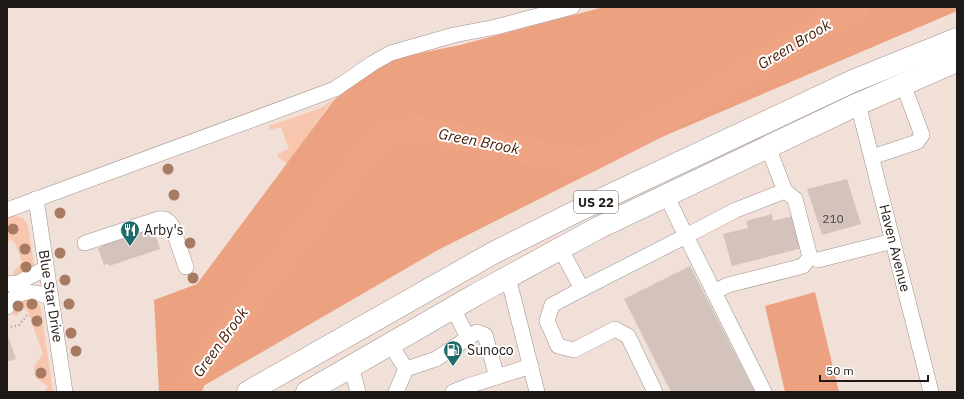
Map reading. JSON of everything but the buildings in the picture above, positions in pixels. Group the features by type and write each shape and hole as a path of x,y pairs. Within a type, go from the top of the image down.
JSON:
{"highway":[{"name":"US 22","path":"248,392 516,241 853,81 957,39"},
{"name":"US 22","path":"307,392 508,277 598,228 858,104 957,61"}],"street":[{"path":"7,210 335,89 372,63 391,53 454,35 496,27 572,7"},
{"path":"872,157 917,142 922,135 903,84"},
{"name":"Haven Avenue","path":"858,104 931,392"},
{"path":"714,292 728,285 803,266 810,257 795,199 785,191 768,147"},
{"path":"655,392 628,336 615,329 574,350 558,346 546,321 552,305 736,210 785,191"},
{"path":"666,195 764,392"},
{"name":"Blue Star Drive","path":"36,199 65,392"},
{"path":"85,243 158,219 166,219 172,226 186,266"},
{"path":"818,260 893,241"},
{"path":"560,248 582,289"},
{"path":"7,284 18,283 46,268"},
{"path":"508,277 537,392"},
{"path":"7,307 19,294 26,292 37,293 51,298"},
{"path":"453,308 468,338"},
{"path":"396,392 406,369 436,359 477,332 485,335 497,377"},
{"path":"390,344 406,369"},
{"path":"351,366 358,392"},
{"path":"453,392 531,366"}],"path":[{"path":"7,328 19,325 28,314"}],"shaded area":[{"path":"604,7 957,7 957,11 662,137 438,250 193,392 159,392 154,300 197,284 334,100 364,77 396,58 460,45"},
{"path":"333,99 288,164 278,157 277,155 279,153 289,149 281,127 269,130 269,126 321,108"},
{"path":"13,216 23,218 28,225 34,266 33,269 14,277 14,272 22,262 15,243 10,239 7,244 7,219"},
{"path":"815,292 839,392 785,392 765,306"},
{"path":"35,299 40,306 41,311 53,392 42,392 48,387 35,377 34,366 43,354 28,312 24,308 16,316 11,310 13,301"}],"waterway":[{"name":"Green Brook","path":"187,392 197,371 243,309 356,167 383,137 413,128 584,162 688,108 786,47 856,7"}],"place":[{"name":"Arby's","path":"130,247"},
{"name":"Sunoco","path":"453,367"}]}
